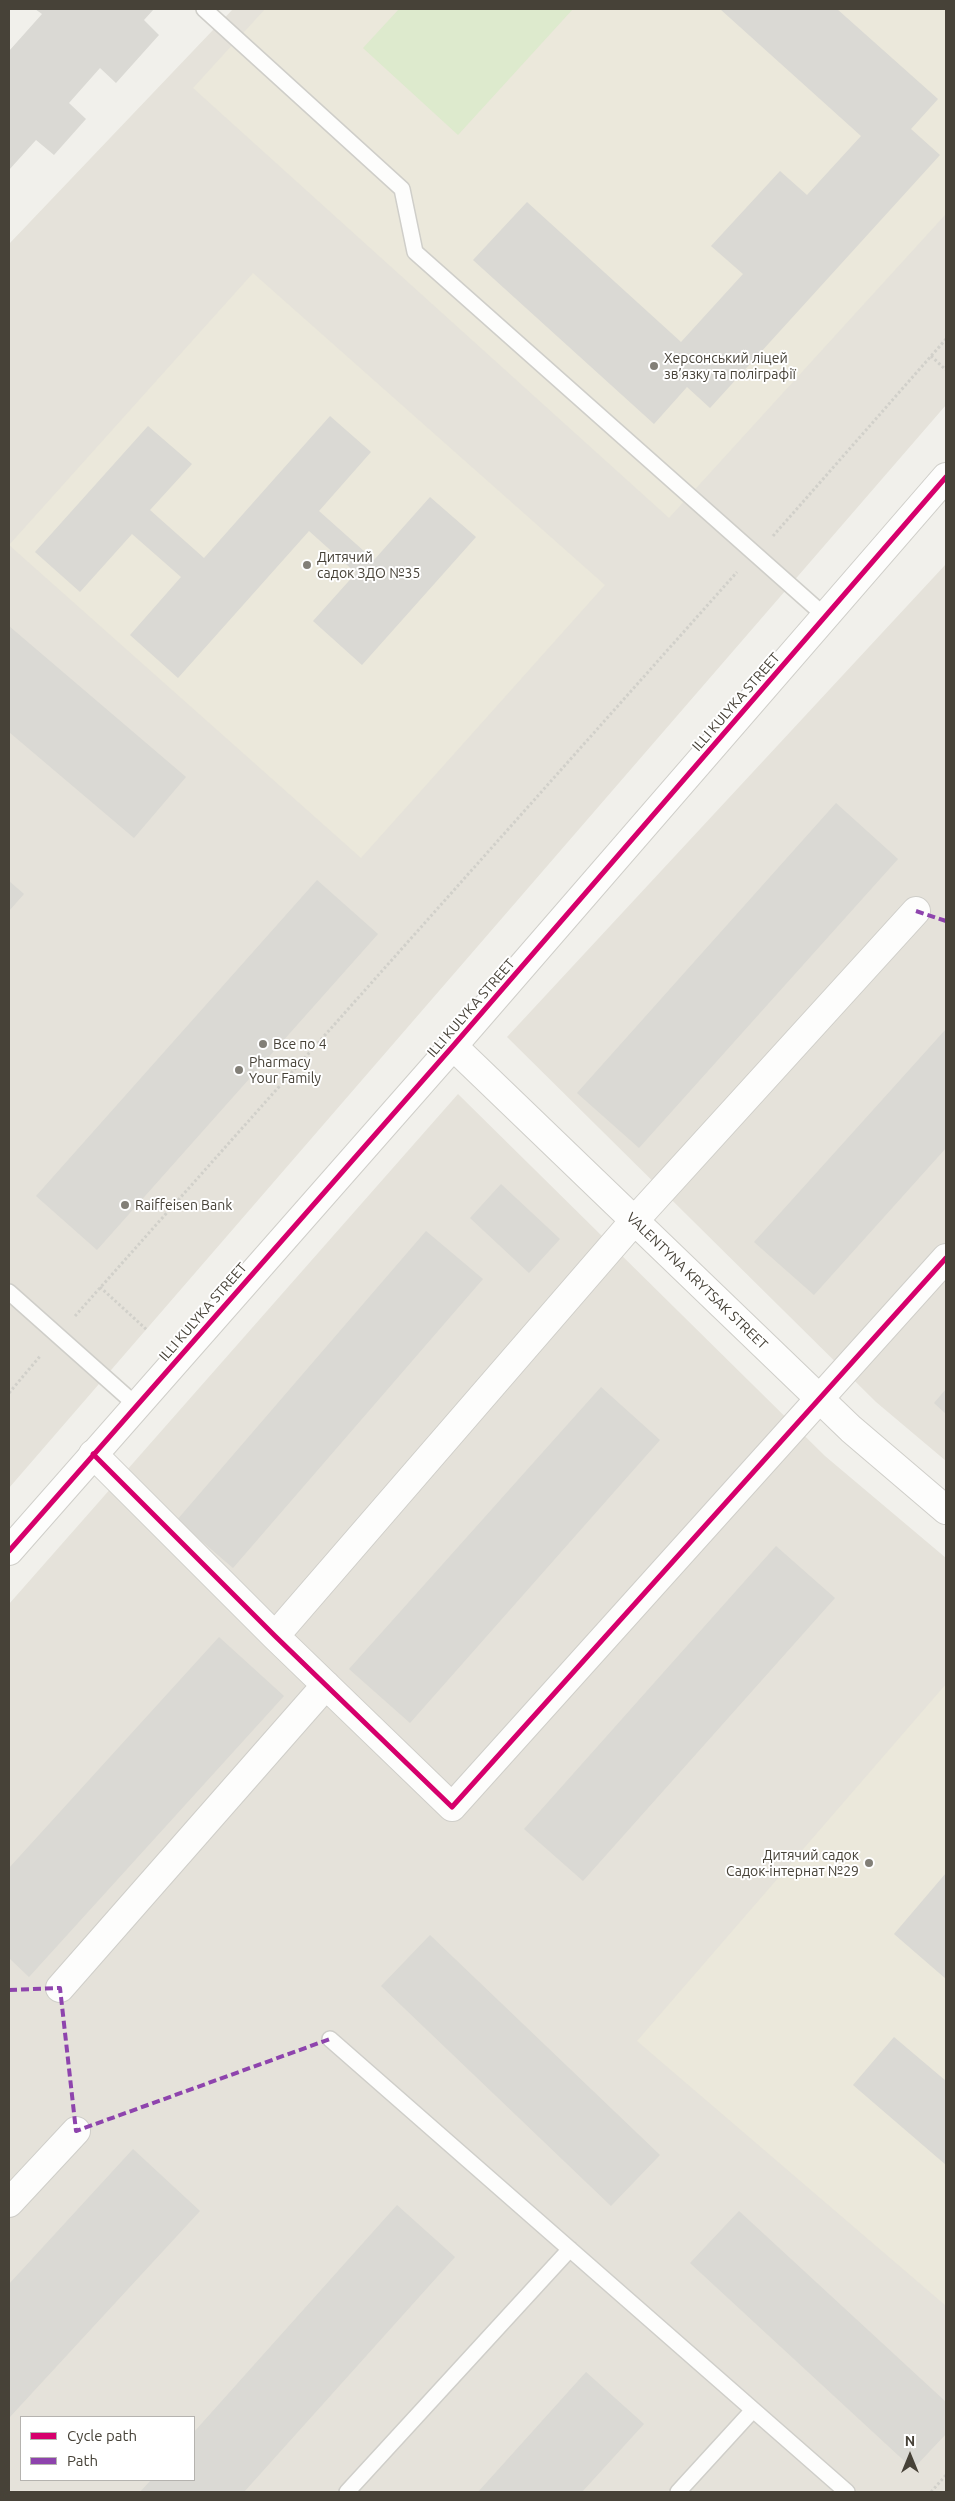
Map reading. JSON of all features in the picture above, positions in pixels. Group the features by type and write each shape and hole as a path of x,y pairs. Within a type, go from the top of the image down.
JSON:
{"street":[{"name":"ILLI KULYKA STREET","path":"9,1551 453,1046 946,477"},
{"path":"275,1636 634,1221 916,911"},
{"name":"VALENTYNA KRYTSAK STREET","path":"453,1046 819,1399 851,1429 946,1510"},
{"path":"93,1454 275,1636 452,1807 946,1258"},
{"path":"60,1988 326,1685"},
{"path":"9,2203 76,2131"}],"lane":[{"path":"204,9 402,189 415,252 825,616"},
{"path":"9,1292 136,1405"},
{"path":"330,2039 847,2492"},
{"path":"346,2492 570,2250"},
{"path":"678,2492 753,2410"}],"path":[{"path":"147,1330 100,1287 734,574 755,554 946,339"},
{"path":"931,356 946,370"},
{"path":"930,2492 946,2475"}],"shaded area":[{"path":"233,9 946,9 946,405 9,1488 9,244"},
{"name":"Херсонський ліцей зв’язку та поліграфії","path":"265,9 946,9 946,214 669,518 193,88"},
{"name":"Дитячий садок ЗДО №35","path":"253,273 605,585 361,858 9,545"},
{"path":"946,564 946,1461 876,1402 507,1037"},
{"path":"458,1094 825,1456 946,1558 946,2492 9,2492 9,1604"},
{"name":"Дитячий садок Садок-інтернат №29","path":"946,1684 946,2306 637,2041"}],"green space":[{"path":"399,9 573,9 458,135 363,48"}],"building":[{"path":"35,9 154,9 144,20 159,35 116,83 100,68 69,103 86,119 54,155 36,140 9,170 9,51 42,14"},
{"path":"720,9 837,9 938,99 911,129 940,155 710,408 687,387 654,424 473,260 527,202 681,342 743,274 711,246 780,171 807,195 861,136"},
{"path":"330,416 371,452 319,511 374,560 430,497 476,537 362,665 313,621 356,573 309,531 178,678 130,635 181,577 132,534 80,592 35,552 148,426 192,464 150,510 204,558"},
{"path":"9,626 186,777 134,838 9,732"},
{"path":"836,803 898,859 639,1148 577,1093"},
{"path":"317,880 378,934 97,1250 36,1196"},
{"path":"9,881 24,894 9,911"},
{"path":"946,1029 946,1148 814,1295 754,1242"},
{"path":"501,1184 560,1239 529,1273 470,1218"},
{"path":"426,1231 483,1279 233,1568 177,1520"},
{"path":"601,1387 660,1440 410,1723 349,1669"},
{"path":"946,1389 946,1414 934,1403"},
{"path":"776,1546 835,1598 583,1881 524,1829"},
{"path":"219,1637 284,1696 29,1977 9,1958 9,1868"},
{"path":"946,1873 946,1979 894,1934"},
{"path":"430,1935 660,2155 611,2206 381,1986"},
{"path":"894,2037 946,2081 946,2165 853,2085"},
{"path":"133,2149 200,2211 9,2418 9,2284"},
{"path":"397,2205 455,2257 244,2492 140,2492 150,2481 195,2481 195,2431"},
{"path":"739,2211 946,2402 946,2434 913,2469 690,2263"},
{"path":"586,2372 644,2424 582,2492 478,2492"}],"marked path":[{"path":"916,911 946,921"},
{"path":"9,1990 60,1988 76,2131 330,2039"}],"cycle path":[{"path":"9,1551 453,1046 946,477"},
{"path":"93,1454 275,1636 452,1807 946,1258"}],"place":[{"name":"Херсонський ліцей зв’язку та поліграфії","path":"654,366"},
{"name":"Дитячий садок ЗДО №35","path":"307,565"},
{"name":"Все по 4","path":"263,1044"},
{"name":"Pharmacy Your Family","path":"239,1070"},
{"name":"Raiffeisen Bank","path":"125,1205"},
{"name":"Дитячий садок Садок-інтернат №29","path":"869,1863"}]}
